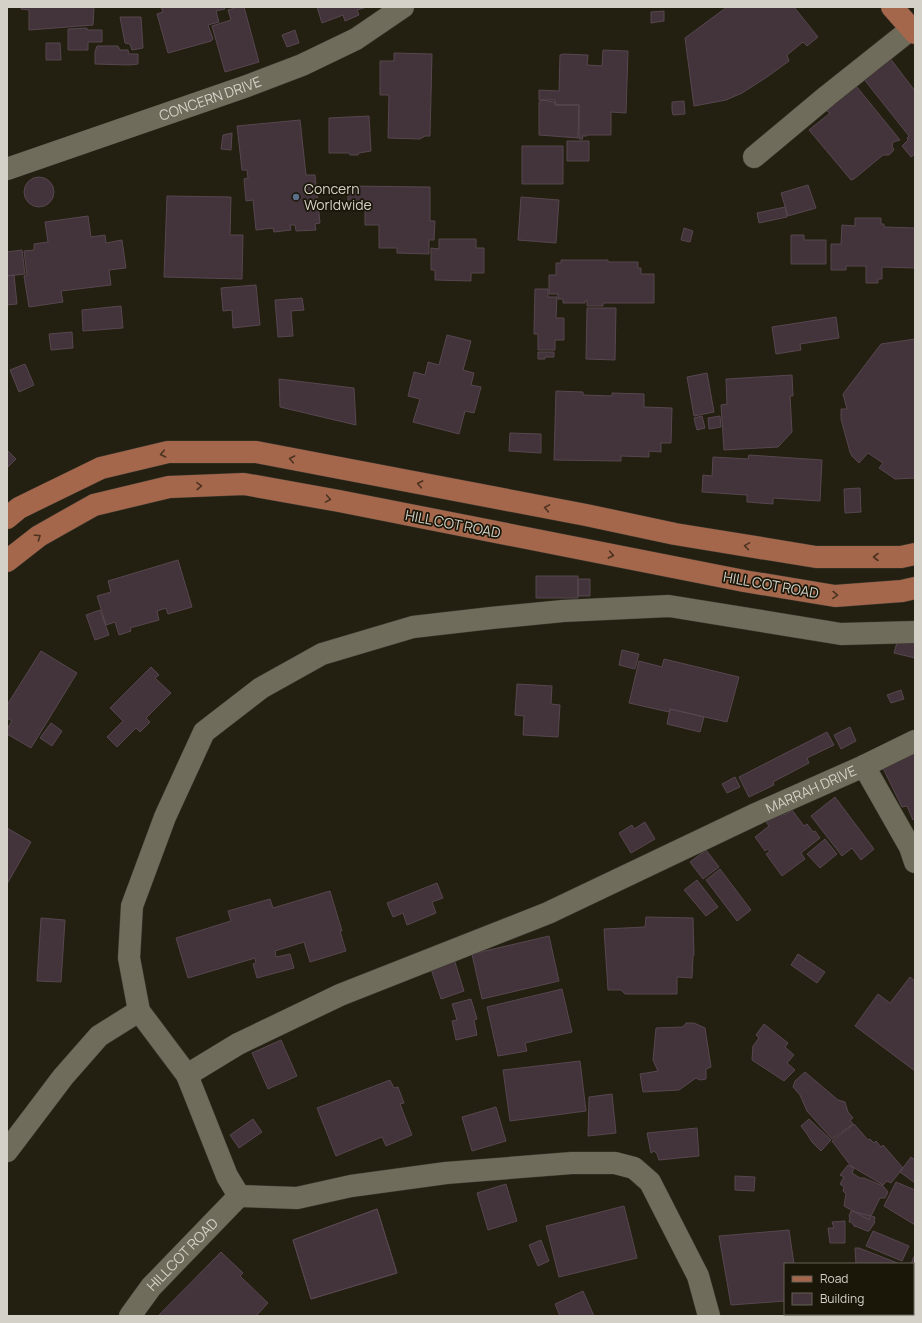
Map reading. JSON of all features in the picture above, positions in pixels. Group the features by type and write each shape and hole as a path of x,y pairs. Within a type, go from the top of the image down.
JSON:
{"main road":[{"path":"892,7 914,29"},
{"path":"7,518 19,508 101,468 168,452 256,452 586,515 675,534 816,557 901,557 915,554"},
{"name":"HILL COT ROAD","path":"7,561 39,536 94,505 169,487 244,484 339,501 744,581 835,596 902,591 915,588"}],"street":[{"name":"CONCERN DRIVE","path":"7,168 247,86 302,65 356,39 404,7"},
{"path":"754,157 827,96 914,29"},
{"path":"709,1316 698,1276 650,1182 634,1168 615,1163 572,1163 446,1173 351,1186 297,1198 239,1196 227,1176 187,1075 138,1011 130,958 132,906 165,817 204,732 261,688 322,654 413,627 556,612 669,606 841,634 915,632"},
{"name":"MARRAH DRIVE","path":"187,1075 238,1044 340,995 548,913 758,813 864,766 915,741"},
{"name":"MARRAH DRIVE","path":"864,766 910,847 915,862"},
{"path":"7,1151 63,1077 99,1036 138,1011"},
{"name":"HILLCOT ROAD","path":"130,1316 151,1287 239,1196"}],"building":[{"path":"21,7 94,7 93,25 29,30 29,10 21,9"},
{"path":"161,7 224,7 225,9 216,11 219,22 208,25 213,39 211,41 168,53 157,14 163,12"},
{"path":"244,7 259,62 225,72 212,26 231,20 228,10"},
{"path":"317,7 367,7 357,10 359,15 345,21 343,15 322,23"},
{"path":"727,7 794,7 818,37 807,46 803,42 787,55 789,61 742,93 726,100 694,106 685,38"},
{"path":"664,11 664,21 651,23 651,12"},
{"path":"120,17 141,17 143,48 132,50 130,44 125,43"},
{"path":"87,28 87,30 102,30 102,42 88,42 88,50 68,50 68,29"},
{"path":"295,30 299,43 287,47 282,35"},
{"path":"46,43 60,43 61,60 46,60"},
{"path":"97,46 118,46 120,50 128,50 129,54 138,54 138,64 95,64 95,52"},
{"path":"603,50 628,51 626,113 611,112 611,135 587,135 582,136 583,139 579,139 579,105 556,105 555,100 539,100 539,90 559,91 560,55 588,55 587,65 602,66"},
{"path":"394,53 432,54 430,136 425,136 420,139 388,138 389,95 380,95 380,61 394,61"},
{"path":"886,53 915,91 915,154 911,157 902,146 908,140 907,138 909,136 859,73"},
{"path":"852,81 900,140 893,142 892,146 894,150 889,155 883,155 851,180 809,130 830,113 825,110"},
{"path":"541,100 555,102 555,105 579,105 578,138 539,135 539,102"},
{"path":"684,101 685,114 673,115 672,102"},
{"path":"369,116 371,151 359,153 358,155 350,155 349,153 329,153 329,118"},
{"path":"300,120 306,175 315,175 320,223 315,224 316,230 296,231 295,225 290,225 291,230 274,232 273,228 256,230 253,200 246,201 244,179 248,178 247,170 242,170 237,126"},
{"path":"232,133 231,150 221,149 223,135"},
{"path":"567,141 589,141 589,161 567,161"},
{"path":"522,146 563,146 563,184 522,184"},
{"path":"39,177 49,182 54,192 49,202 39,207 29,202 24,192 29,182"},
{"path":"808,185 816,208 788,216 781,193"},
{"path":"348,186 430,187 430,221 435,221 434,240 429,240 429,254 397,253 397,248 379,248 379,225 365,225 365,209 348,209"},
{"path":"167,196 231,197 230,235 243,235 242,279 164,277"},
{"path":"521,197 559,200 556,243 518,240"},
{"path":"785,207 787,217 759,223 757,213"},
{"path":"88,216 91,237 105,235 106,243 122,240 126,268 109,270 111,285 61,291 63,302 29,307 24,276 27,275 24,251 34,250 34,244 48,242 45,222"},
{"path":"855,218 881,218 881,224 884,224 884,227 915,228 915,268 882,267 882,279 878,279 878,283 866,283 866,266 846,266 846,270 831,270 831,244 841,244 842,225 855,226"},
{"path":"684,228 693,231 690,242 681,240"},
{"path":"791,235 804,235 804,240 826,240 826,264 791,264"},
{"path":"439,239 476,239 476,248 484,248 484,273 471,273 471,281 435,280 435,270 431,270 431,248 439,249"},
{"path":"22,250 25,274 7,276 7,252"},
{"path":"561,260 608,260 608,262 638,262 638,268 641,268 641,274 654,274 654,303 603,303 603,306 587,306 587,300 585,303 563,303 563,299 558,299 558,294 549,294 549,275 556,275 556,263 561,263"},
{"path":"14,275 17,304 7,305 7,276"},
{"path":"256,285 260,325 233,328 232,310 223,311 221,288"},
{"path":"535,289 548,289 548,297 557,297 556,318 564,318 564,340 555,340 555,350 538,350 538,334 534,334"},
{"path":"302,298 304,310 291,311 293,336 278,337 275,300"},
{"path":"121,306 123,328 83,331 82,310"},
{"path":"587,308 616,308 615,360 586,359"},
{"path":"836,317 839,338 800,344 801,350 776,354 772,327"},
{"path":"72,332 73,348 51,350 49,334"},
{"path":"447,335 471,341 463,370 474,373 471,385 481,387 474,413 465,411 459,434 413,422 420,399 408,396 414,372 425,375 428,362 439,365"},
{"path":"915,339 915,478 895,479 879,468 883,463 868,453 859,463 852,456 841,419 841,409 847,409 843,394 881,344"},
{"path":"538,352 554,352 554,357 538,359"},
{"path":"25,364 34,385 19,392 10,370"},
{"path":"707,373 714,412 694,416 687,377"},
{"path":"792,375 793,396 790,396 792,432 778,447 724,450 721,405 727,404 726,379"},
{"path":"279,379 354,388 356,425 280,407"},
{"path":"556,391 583,392 583,395 612,396 612,393 644,394 644,407 672,408 671,443 661,443 661,452 649,451 649,457 621,456 621,461 554,460"},
{"path":"702,416 705,428 697,430 694,418"},
{"path":"720,416 721,427 709,429 708,418"},
{"path":"510,433 541,434 541,453 509,451"},
{"path":"7,450 16,459 7,468"},
{"path":"749,455 822,460 820,501 773,498 773,504 747,502 747,495 702,492 703,475 712,476 713,457 748,459"},
{"path":"860,488 861,512 845,513 844,489"},
{"path":"178,560 192,607 168,614 166,608 157,611 159,620 130,628 131,631 119,635 115,622 106,625 97,596 111,592 108,581"},
{"path":"536,576 578,576 578,598 536,598"},
{"path":"578,579 590,579 590,596 578,596"},
{"path":"100,610 109,635 95,640 86,615"},
{"path":"915,637 915,658 894,653 898,639"},
{"path":"622,650 639,654 635,669 619,665"},
{"path":"41,651 77,673 31,748 7,734 7,729 12,721 7,718 7,705"},
{"path":"664,659 739,677 727,722 670,709 669,712 629,703 639,661 662,667"},
{"path":"151,667 159,675 155,678 171,693 146,718 150,722 140,732 136,728 117,747 107,737 123,721 110,708"},
{"path":"517,684 552,686 551,704 560,705 558,737 523,735 524,716 515,715"},
{"path":"901,690 904,699 891,703 887,695"},
{"path":"670,709 704,717 700,732 667,724"},
{"path":"51,723 62,731 52,746 40,738"},
{"path":"850,727 856,741 841,749 834,735"},
{"path":"827,732 834,745 807,758 809,763 773,782 774,785 749,797 739,777"},
{"path":"915,745 915,819 913,820 907,806 902,807 880,762"},
{"path":"735,777 740,787 727,793 722,784"},
{"path":"835,797 874,849 861,860 852,848 842,856 811,816"},
{"path":"779,807 785,815 792,810 804,826 807,824 820,838 801,853 805,859 782,876 766,854 770,851 768,849 765,851 755,837 769,826 764,819"},
{"path":"645,822 655,839 631,853 619,833 632,825 634,829"},
{"path":"7,828 31,842 7,884"},
{"path":"825,839 837,854 820,868 807,854"},
{"path":"706,850 719,867 703,879 690,862"},
{"path":"720,869 751,910 737,921 706,880"},
{"path":"697,880 718,907 706,916 684,890"},
{"path":"437,883 443,898 432,902 436,913 407,925 403,913 393,917 387,903"},
{"path":"330,891 342,931 340,931 346,951 310,962 304,942 275,951 276,957 290,954 294,968 257,978 253,964 256,963 255,958 188,978 176,938 231,921 228,911 270,899 273,908"},
{"path":"646,917 693,918 694,955 692,978 677,977 677,994 625,994 621,990 608,990 604,929 645,927"},
{"path":"41,918 65,920 61,982 37,981"},
{"path":"549,936 559,981 482,999 472,954"},
{"path":"798,954 825,972 817,983 791,965"},
{"path":"454,959 464,991 441,999 430,966"},
{"path":"910,977 915,981 915,1071 855,1026 878,994 890,1003"},
{"path":"562,989 572,1032 525,1043 527,1051 498,1056 487,1007"},
{"path":"471,999 477,1019 474,1020 477,1035 456,1040 452,1021 457,1020 452,1004"},
{"path":"686,1023 694,1023 705,1028 711,1067 706,1069 706,1079 700,1080 696,1078 679,1090 643,1092 640,1074 658,1071 653,1060 656,1028 683,1027"},
{"path":"764,1024 788,1043 785,1047 794,1055 787,1063 795,1070 784,1081 752,1060 753,1046 759,1038 756,1035"},
{"path":"281,1040 297,1076 268,1089 252,1053"},
{"path":"580,1061 586,1111 510,1121 503,1070"},
{"path":"805,1072 838,1100 845,1102 848,1112 853,1118 850,1120 853,1124 832,1139 807,1111 800,1095 793,1087 795,1081"},
{"path":"390,1080 394,1088 398,1087 404,1103 400,1104 412,1135 386,1146 382,1137 336,1156 317,1108"},
{"path":"612,1094 616,1133 588,1136 589,1097"},
{"path":"496,1107 506,1141 472,1151 462,1117"},
{"path":"253,1119 262,1132 239,1148 230,1135"},
{"path":"809,1119 831,1140 821,1151 812,1142 801,1126"},
{"path":"854,1124 868,1140 870,1139 874,1143 876,1141 881,1147 883,1145 903,1168 891,1183 887,1181 883,1185 851,1166 832,1141"},
{"path":"697,1128 699,1156 659,1160 654,1151 651,1153 647,1133"},
{"path":"911,1157 915,1160 915,1183 900,1172"},
{"path":"848,1165 854,1168 852,1173 860,1178 864,1178 883,1186 888,1192 885,1198 880,1198 869,1220 844,1206 846,1194 843,1191 844,1187 840,1184 844,1177 840,1175"},
{"path":"735,1176 755,1177 754,1191 735,1190"},
{"path":"896,1182 915,1190 915,1225 884,1206"},
{"path":"506,1184 517,1221 488,1230 477,1193"},
{"path":"624,1206 637,1258 559,1277 546,1226"},
{"path":"377,1209 397,1273 311,1299 293,1240"},
{"path":"377,1209 397,1273 311,1299 293,1240"},
{"path":"851,1211 875,1217 875,1222 869,1231 855,1227 851,1222 849,1222"},
{"path":"845,1221 845,1243 830,1243 828,1228 834,1228 832,1222"},
{"path":"789,1230 794,1263 784,1263 784,1301 731,1305 719,1236"},
{"path":"873,1231 909,1246 902,1261 866,1246"},
{"path":"541,1240 549,1261 538,1266 529,1245"},
{"path":"855,1248 859,1248 897,1263 856,1263"},
{"path":"221,1252 243,1273 240,1276 268,1303 256,1316 158,1316"},
{"path":"915,1254 915,1276 914,1263 911,1263"},
{"path":"583,1291 594,1316 560,1316 555,1304"},
{"path":"915,1309 915,1316 867,1316 914,1315"},
{"path":"817,1315 842,1315 842,1316"}],"place":[{"name":"Concern Worldwide","path":"296,197"}]}
